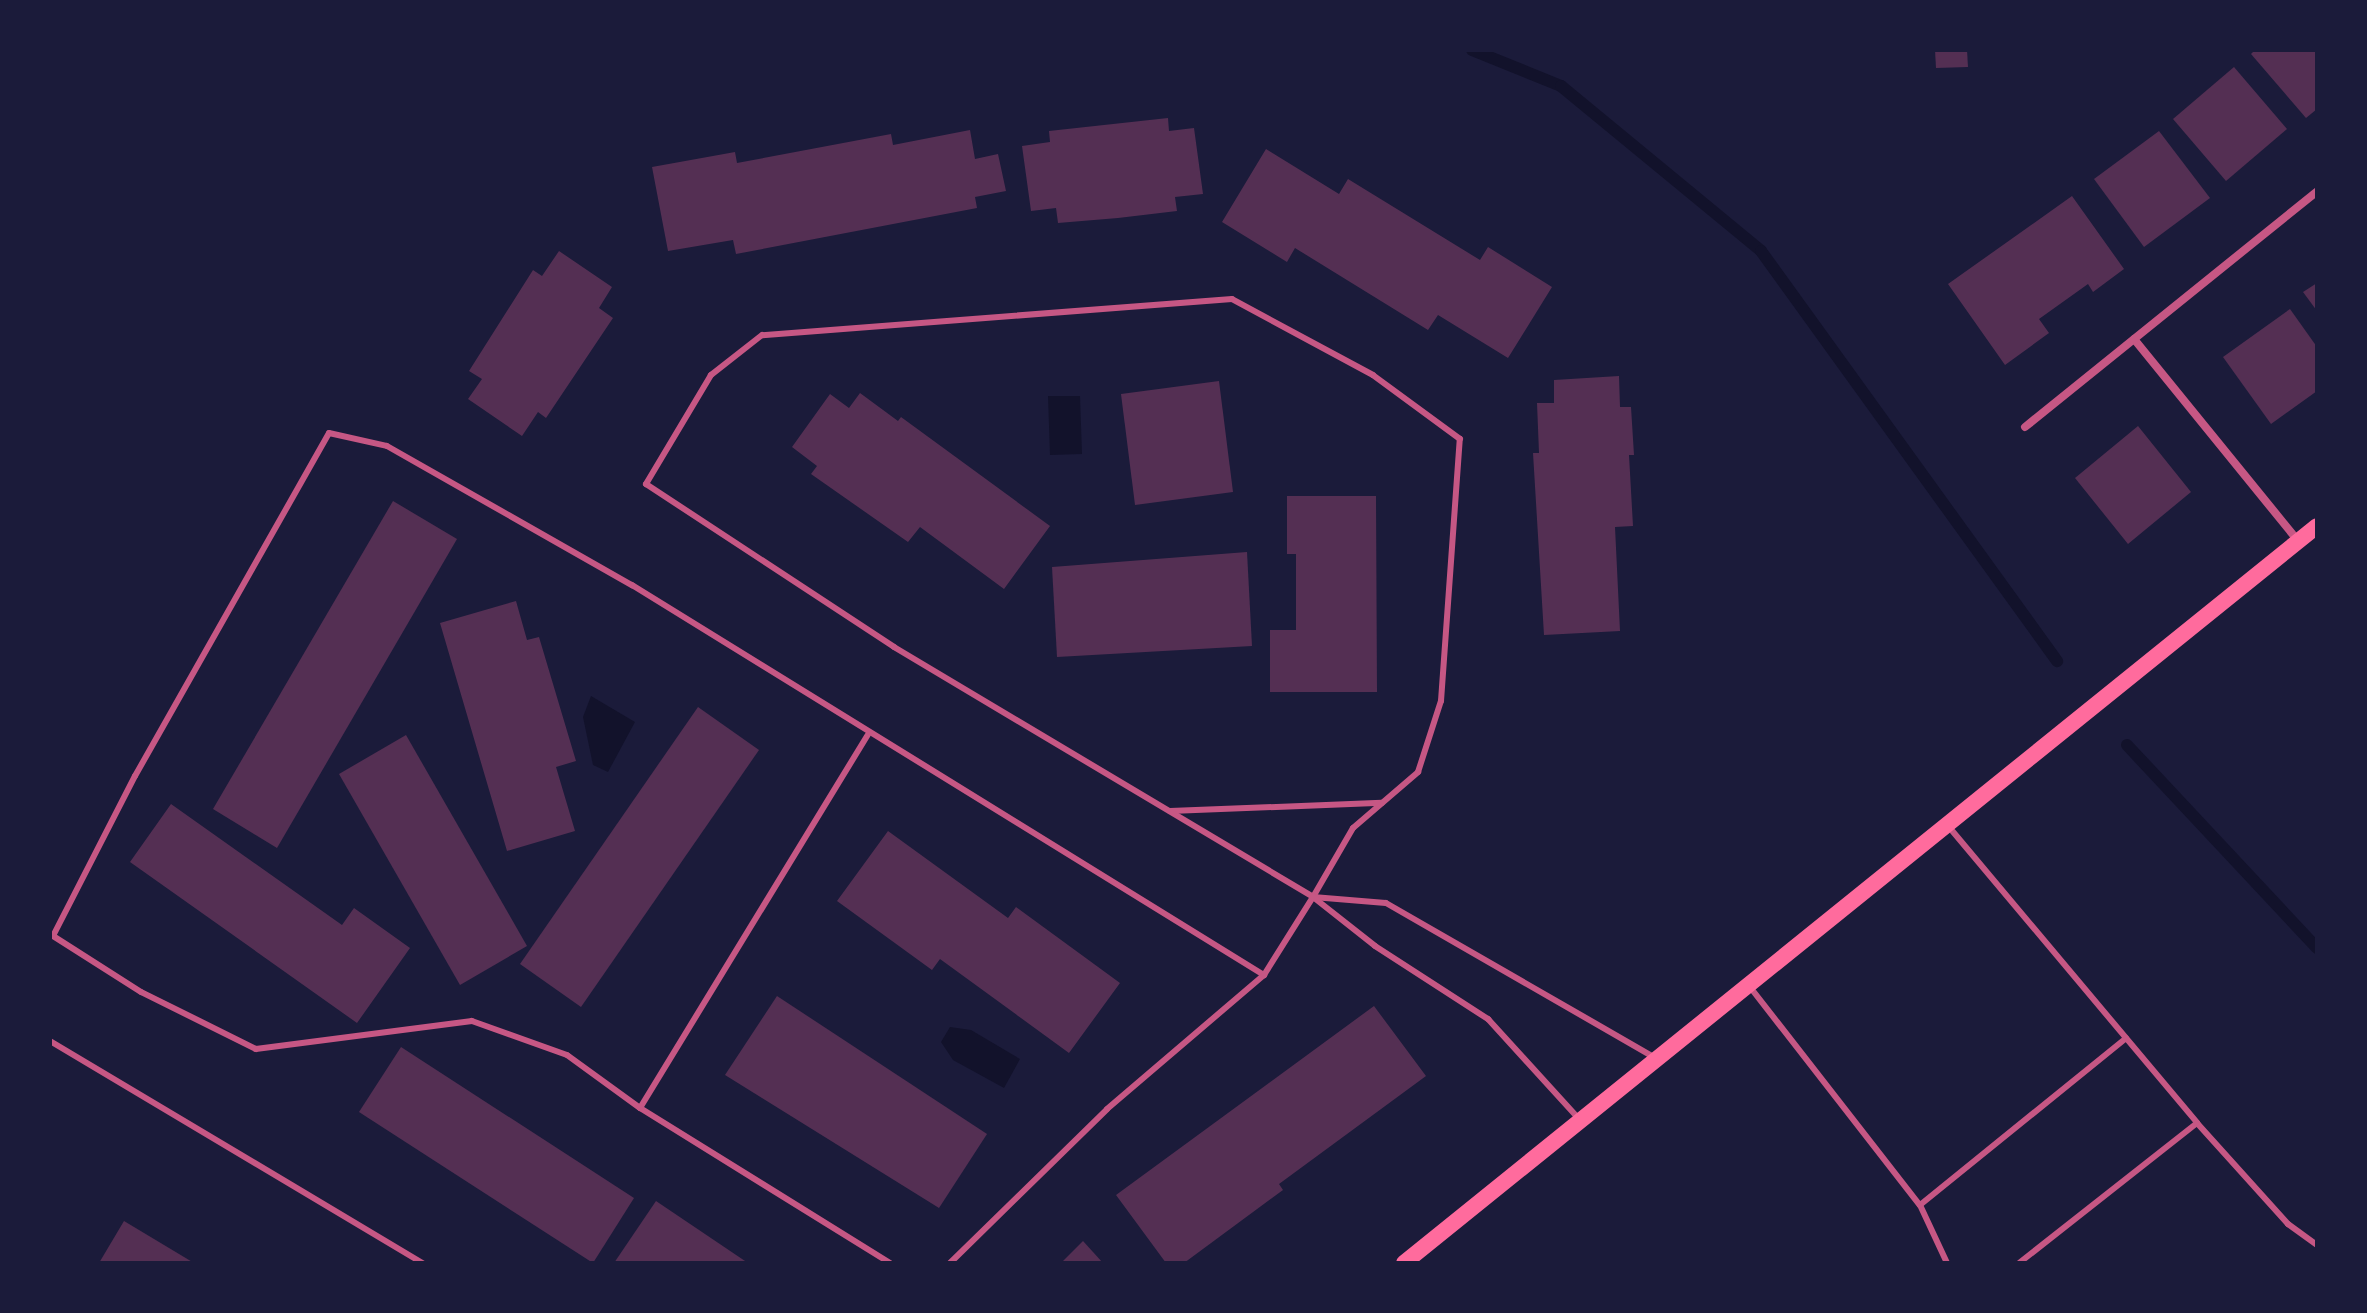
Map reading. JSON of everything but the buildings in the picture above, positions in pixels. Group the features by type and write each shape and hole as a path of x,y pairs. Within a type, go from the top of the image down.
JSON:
{"main road":[{"path":"1404,1263 2317,526"}],"street":[{"path":"2025,427 2317,191"},
{"path":"2134,339 2298,541"}],"lane":[{"path":"950,1263 1107,1109 1264,975 1313,897 1353,828 1418,772 1441,701 1460,439 1373,375 1232,299 762,335 711,375 646,484 894,647 1313,897 1375,946 1488,1019 1580,1121"},
{"path":"890,1263 640,1108 567,1055 472,1021 256,1049 141,992 53,936 135,776 329,433 387,446 632,585 868,735 1264,975"},
{"path":"640,1108 868,735"},
{"path":"1170,811 1383,803"},
{"path":"1947,825 2197,1123 2288,1224 2317,1245"},
{"path":"1313,897 1386,903 1657,1059"},
{"path":"1748,985 1920,1205 1947,1263"},
{"path":"1920,1205 2126,1038"},
{"path":"50,1041 423,1263"},
{"path":"2019,1263 2197,1123"}],"shaded area":[{"path":"1048,396 1080,396 1082,454 1050,455"},
{"path":"591,696 635,722 608,772 593,765 583,717"},
{"path":"950,1027 971,1030 1020,1059 1004,1088 953,1060 941,1042"}],"waterway":[{"path":"1472,50 1561,86 1761,251 2057,661"},
{"path":"2127,745 2317,948"}]}
